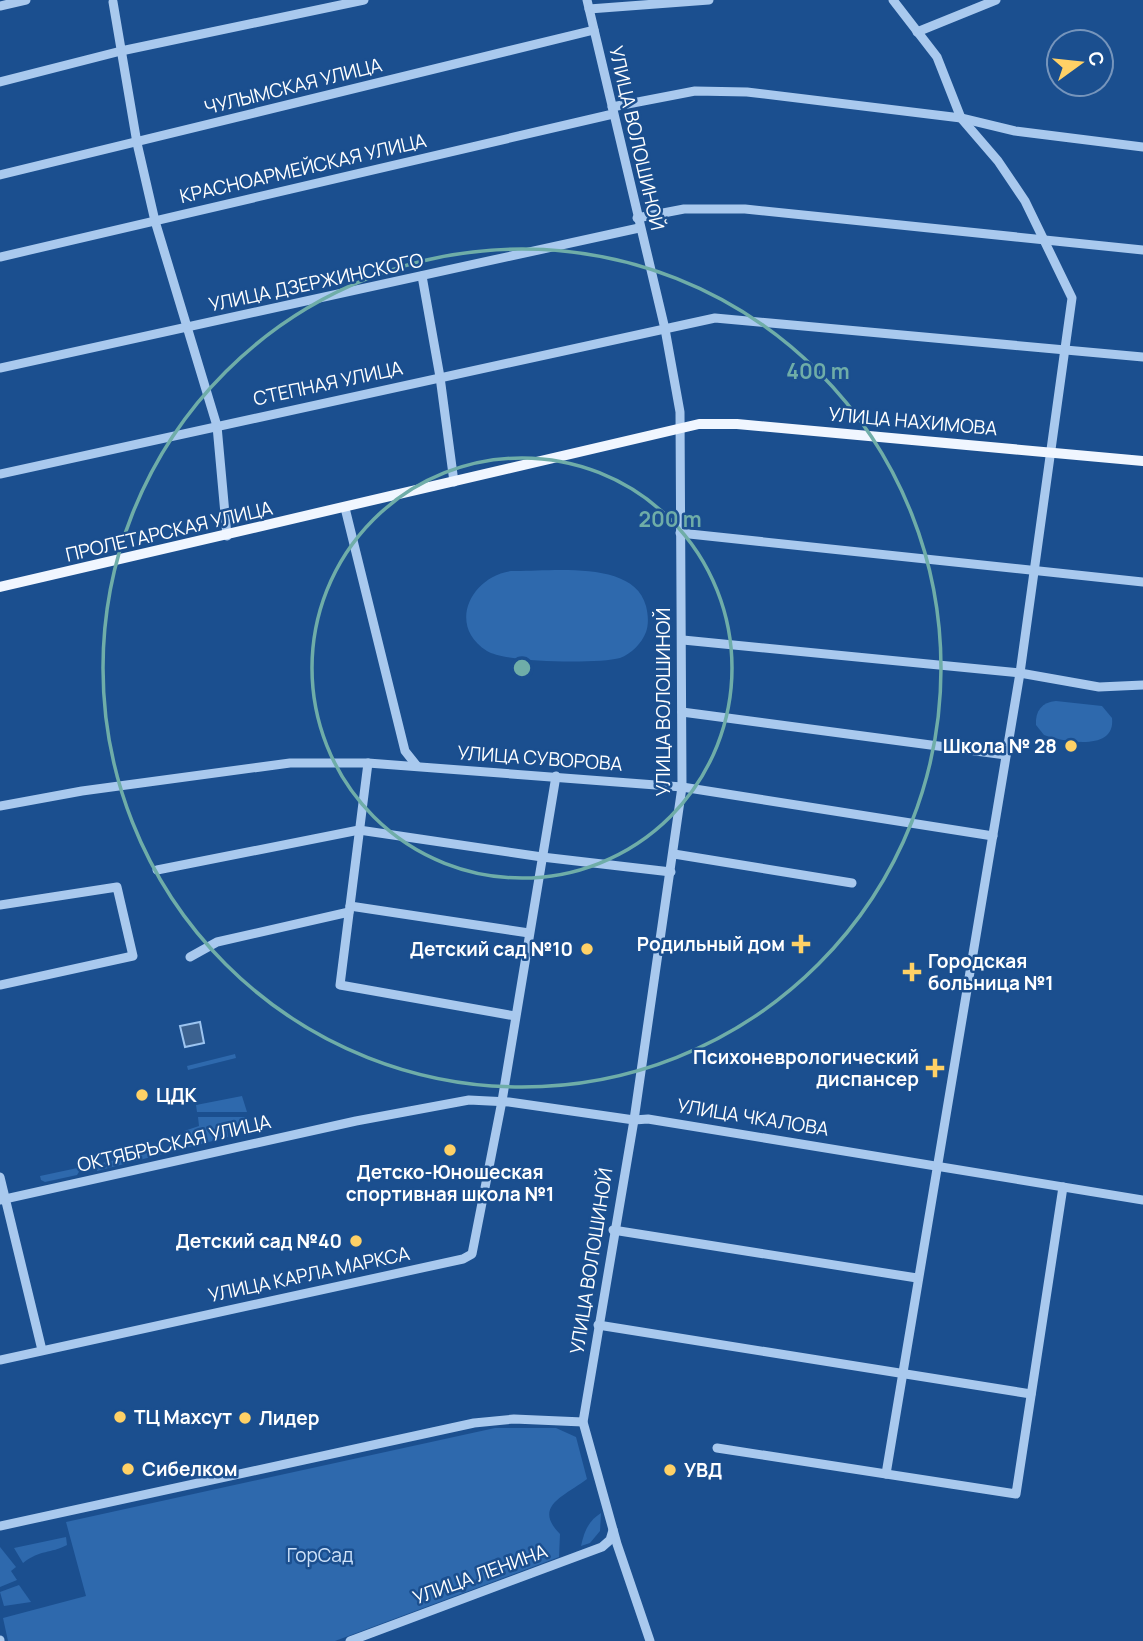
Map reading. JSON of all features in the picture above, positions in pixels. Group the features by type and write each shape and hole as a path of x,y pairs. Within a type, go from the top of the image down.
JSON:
{"main road":[{"name":"УЛИЦА НАХИМОВА","path":"680,428 699,424 737,424 1143,461"},
{"name":"ПРОЛЕТАРСКАЯ УЛИЦА","path":"0,587 345,509 680,428"}],"street":[{"path":"0,6 26,0"},
{"path":"588,5 709,0"},
{"path":"886,1474 1020,673 1072,298 1026,201 998,161 961,118 937,58 893,0"},
{"path":"917,32 996,0"},
{"path":"0,82 121,51 359,1"},
{"path":"113,2 137,143 155,221 217,426 227,536"},
{"name":"УЛИЦА ВОЛОШИНОЙ","path":"588,5 665,329 680,428 682,787 634,1120 613,1230 583,1422 613,1530 650,1641"},
{"name":"ЧУЛЫМСКАЯ УЛИЦА","path":"0,175 594,30"},
{"name":"КРАСНОАРМЕЙСКАЯ УЛИЦА","path":"0,257 674,93 721,90 961,118 1015,131 1143,147"},
{"name":"УЛИЦА ДЗЕРЖИНСКОГО","path":"0,369 422,276 638,223 684,209 745,209 1143,250"},
{"path":"422,276 440,377 454,482"},
{"name":"СТЕПНАЯ УЛИЦА","path":"0,474 715,318 1143,357"},
{"path":"345,509 405,751 417,766"},
{"path":"680,533 1034,568 1143,582"},
{"path":"682,640 1020,673 1099,687 1143,685"},
{"path":"682,712 1006,755"},
{"path":"388,764 405,751"},
{"name":"УЛИЦА СУВОРОВА","path":"0,806 82,791 290,763 368,763 682,787 993,836"},
{"path":"368,763 340,985 515,1016"},
{"path":"502,1101 556,776"},
{"path":"157,870 359,831 671,872"},
{"path":"674,854 852,883"},
{"path":"0,905 117,887 133,956 0,985"},
{"path":"190,957 217,942 349,909 529,933"},
{"name":"УЛИЦА ЧКАЛОВА","path":"356,1121 469,1100 502,1101 634,1120 661,1121 1143,1199"},
{"name":"УЛИЦА КАРЛА МАРКСА","path":"0,1360 463,1259 471,1254 478,1230 502,1101"},
{"name":"ОКТЯБРЬСКАЯ УЛИЦА","path":"3,1200 356,1121"},
{"path":"0,1177 3,1200 42,1350"},
{"path":"717,1448 1016,1494 1063,1186"},
{"path":"613,1230 917,1278"},
{"path":"598,1325 1031,1394"},
{"path":"0,1526 474,1423 514,1419 583,1422"},
{"name":"УЛИЦА ЛЕНИНА","path":"351,1641 602,1547 610,1540 613,1530"}],"green space":[{"path":"511,571 588,571 625,581 638,591 646,606 648,622 644,636 628,654 609,660 532,660 487,651 475,641 468,629 466,616 469,604 484,583"},
{"path":"1056,701 1102,706 1112,718 1111,729 1106,736 1087,742 1044,735 1036,725 1037,715 1043,705"},
{"path":"235,1054 236,1058 188,1070 187,1066"},
{"path":"242,1096 247,1112 197,1112 196,1105"},
{"path":"198,1117 247,1117 248,1123 227,1128 228,1137 97,1171 98,1164 194,1142 192,1137 186,1138 184,1131 199,1126"},
{"path":"82,1167 77,1175 45,1182 41,1180 40,1176"},
{"name":"ГорСад","path":"495,1428 556,1428 576,1437 587,1479 561,1496 550,1509 552,1524 560,1534 559,1557 335,1641 8,1641 3,1618 86,1596 66,1522"},
{"path":"601,1513 600,1531 590,1543 581,1546 587,1527"},
{"path":"66,1537 67,1545 23,1563 14,1548"},
{"path":"0,1547 16,1567 11,1571 17,1580 0,1587"},
{"path":"19,1585 31,1602 4,1606 0,1592"}],"shaded area":[{"path":"200,1022 204,1043 185,1047 180,1026"}],"place":[{"name":"Школа № 28","path":"1071,746"},
{"name":"Родильный дом","path":"801,944"},
{"name":"Детский сад №10","path":"587,949"},
{"name":"Городская больница №1","path":"912,972"},
{"name":"Психоневрологический диспансер","path":"935,1068"},
{"name":"ЦДК","path":"142,1095"},
{"name":"Детско-Юношеская спортивная школа №1","path":"450,1150"},
{"name":"Детский сад №40","path":"356,1241"},
{"name":"ТЦ Махсут","path":"120,1417"},
{"name":"Лидер","path":"245,1418"},
{"name":"Сибелком","path":"128,1469"},
{"name":"УВД","path":"670,1470"}]}
